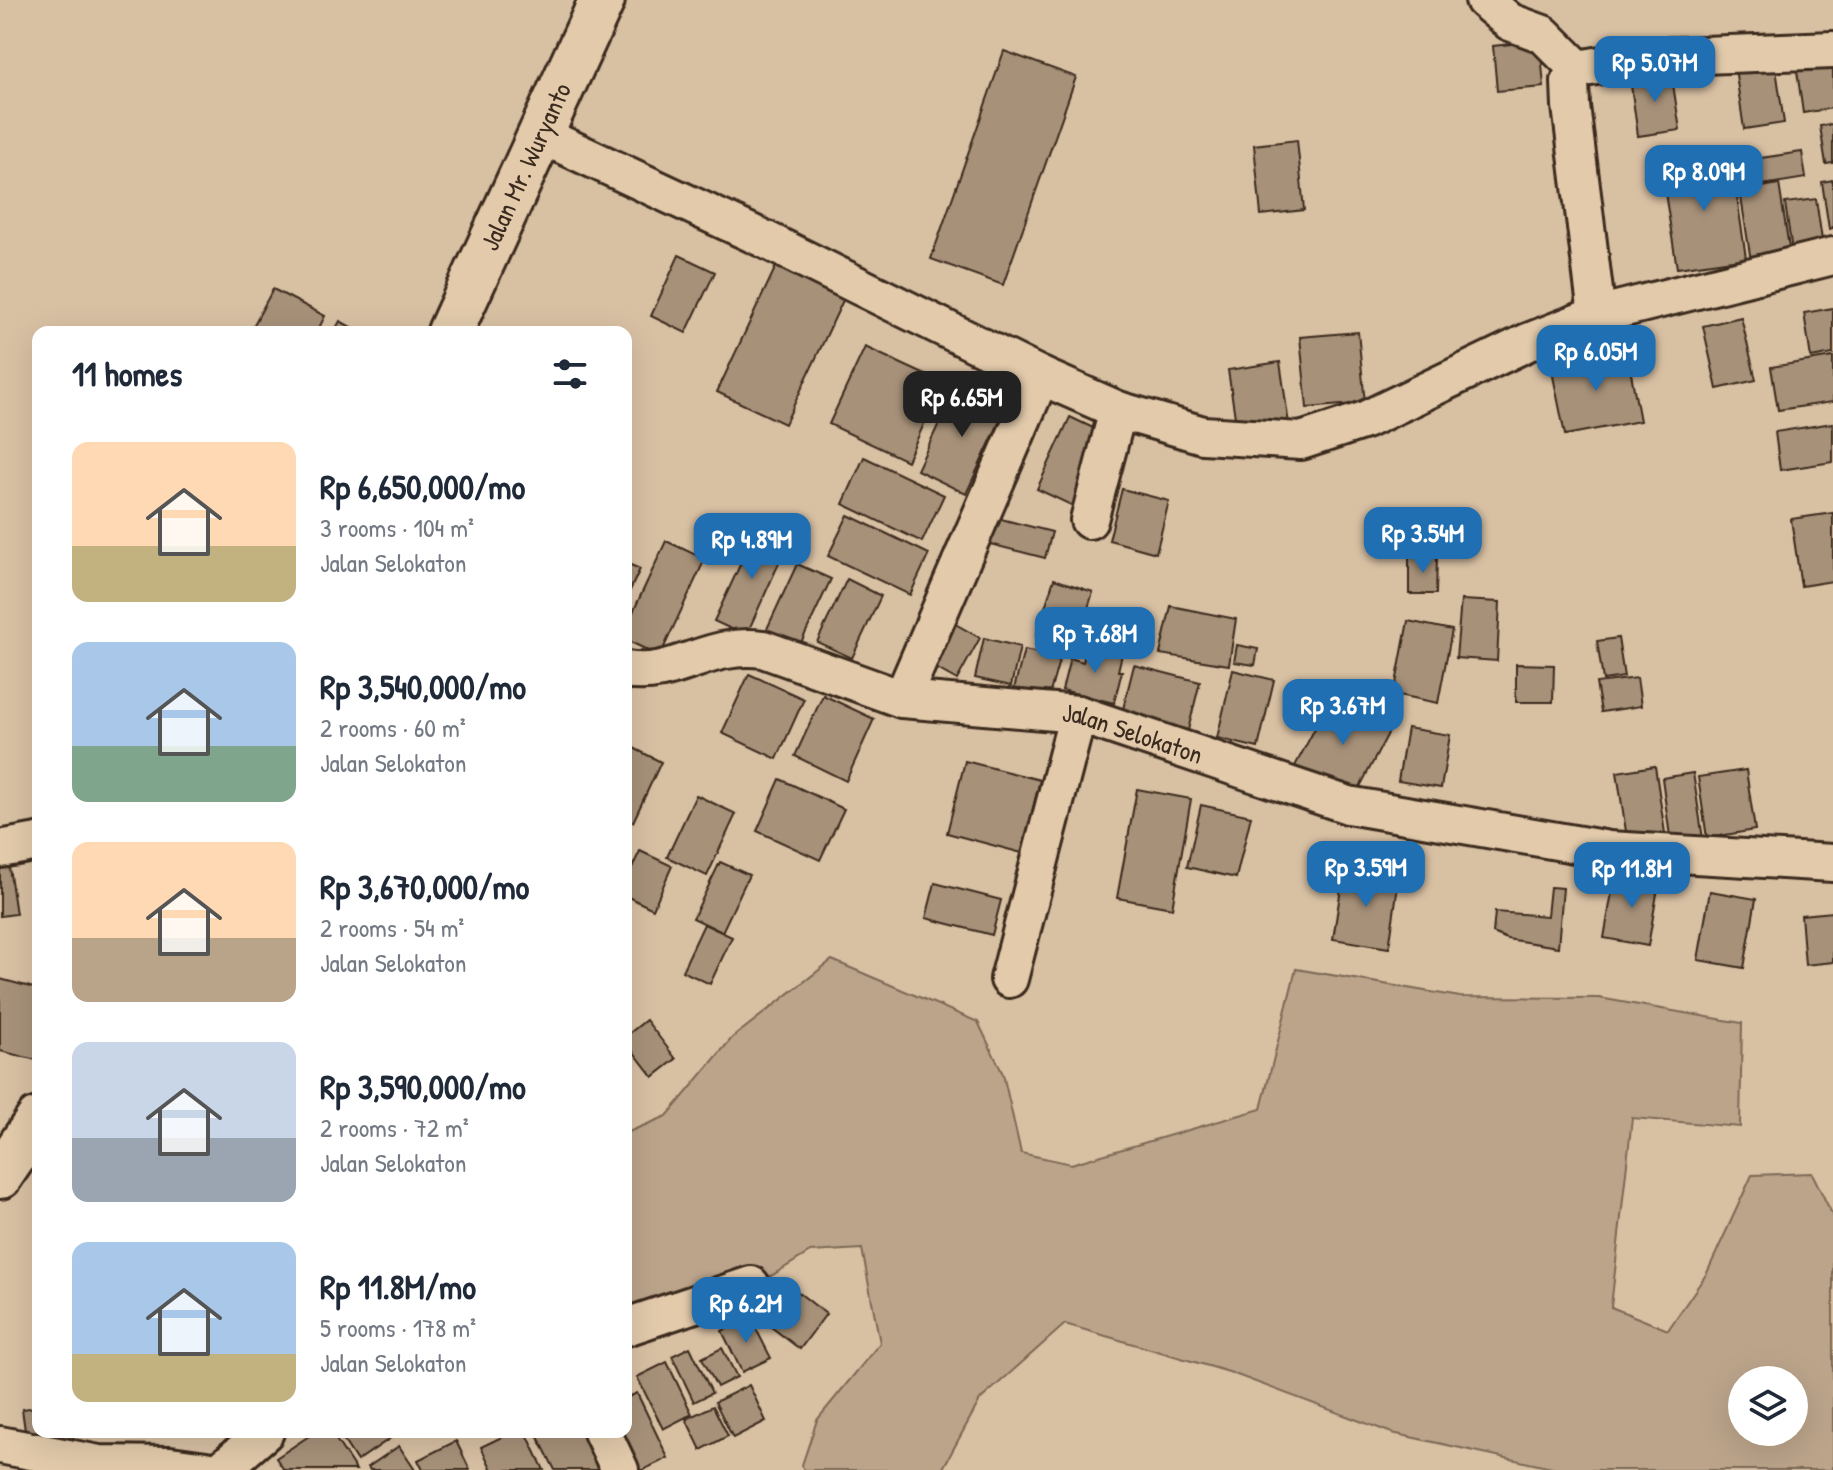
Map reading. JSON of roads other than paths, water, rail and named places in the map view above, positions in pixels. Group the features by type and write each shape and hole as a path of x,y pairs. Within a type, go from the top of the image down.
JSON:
{"main road":[{"name":"Jalan Mr. Wuryanto","path":"453,326 602,0"},
{"path":"0,1176 32,1129"}],"street":[{"path":"1484,0 1510,22 1543,34 1578,69"},
{"path":"1597,315 1571,106 1570,81 1578,69 1650,57 1833,50"},
{"path":"541,135 818,265 1041,376 1118,410 1203,435 1301,441 1365,420 1528,342 1597,315 1833,256"},
{"path":"902,699 1041,376"},
{"path":"1089,520 1118,410"},
{"name":"Jalan Selokaton","path":"632,670 656,670 739,645 763,649 902,699 1078,714 1348,805 1609,850 1833,863"},
{"path":"1009,979 1078,714"},
{"path":"0,849 32,843"},
{"path":"632,1325 751,1285"},
{"path":"221,1470 258,1438"},
{"path":"605,1438 620,1470"},
{"path":"0,1445 99,1464 170,1465 206,1470"}]}
